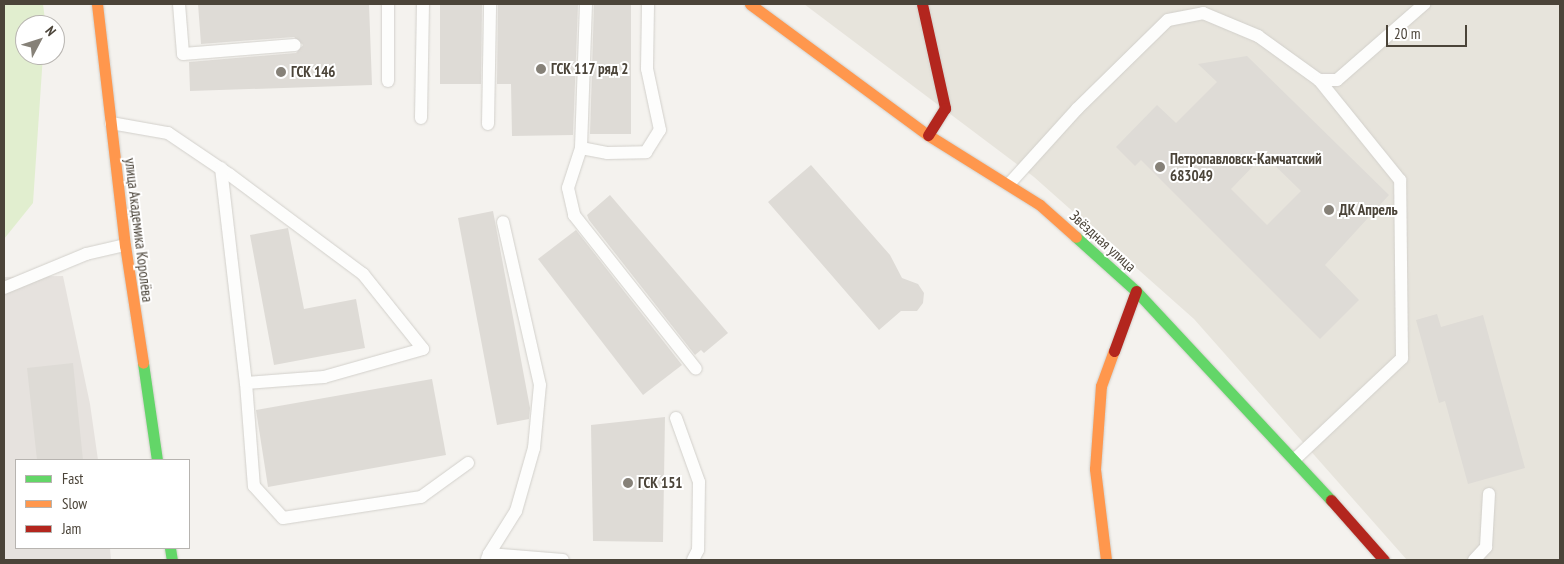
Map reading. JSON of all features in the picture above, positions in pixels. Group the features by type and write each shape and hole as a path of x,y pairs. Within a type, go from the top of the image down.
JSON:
{"street":[{"name":"улица Академика Королёва","path":"97,4 125,245 157,459"},
{"name":"Звёздная улица","path":"750,4 928,135 1040,205 1136,291 1295,459 1384,560"},
{"path":"922,4 945,108 928,135"},
{"path":"1106,560 1095,469 1101,386 1136,291"}],"lane":[{"path":"180,4 183,54 296,45"},
{"path":"388,4 388,81"},
{"path":"422,118 423,4"},
{"path":"488,124 490,4"},
{"path":"586,4 581,148 568,188 574,215 696,369"},
{"path":"581,148 607,154 646,152 660,130 647,69 648,4"},
{"path":"1319,80 1337,80 1424,4"},
{"path":"1009,184 1077,109 1168,20 1203,13 1258,36 1319,80 1400,180 1402,358 1295,459"},
{"path":"110,123 168,134 221,168 363,274 423,349 324,377 246,383"},
{"path":"221,168 246,383 254,486 282,518 422,497 468,464"},
{"path":"503,222 540,385 534,448 516,512 488,557 563,560"},
{"path":"4,291 86,254 125,245"},
{"path":"676,418 699,482 698,550 693,560"},
{"path":"1474,560 1486,547 1489,494"}],"shaded area":[{"path":"804,4 1560,4 1560,560 1407,560 1194,319 1034,177"},
{"path":"63,276 90,404 98,459 15,459 15,549 110,549 111,560 4,560 4,277"}],"green space":[{"path":"4,4 43,4 44,15 15,15 15,65 42,65 33,203 4,239"}],"building":[{"path":"198,4 369,4 372,85 190,91 189,62 296,53 303,45 294,37 201,44"},
{"path":"440,4 482,4 481,84 440,84"},
{"name":"ГСК 117 ряд 2","path":"498,4 578,4 573,135 512,136 511,84 497,84"},
{"path":"594,4 631,4 631,134 590,134"},
{"name":"ДК Апрель","path":"1247,56 1389,195 1325,265 1359,300 1320,339 1141,160 1135,166 1116,147 1157,105 1176,123 1217,82 1198,64","holes":["1264,155 1301,191 1267,225 1231,189"]},
{"path":"811,165 890,255 902,278 918,284 924,293 923,303 917,311 901,311 879,330 768,202"},
{"path":"610,195 728,333 704,353 701,350 695,355 589,220 587,215"},
{"path":"493,211 530,408 529,419 497,425 458,218"},
{"path":"288,228 304,309 356,299 365,348 274,365 250,235"},
{"path":"576,230 682,365 643,395 538,259"},
{"path":"1437,314 1441,327 1483,315 1525,468 1468,484 1445,401 1439,403 1416,320"},
{"path":"73,363 83,459 37,459 27,368"},
{"path":"432,379 446,455 268,487 256,410"},
{"name":"ГСК 151","path":"665,417 663,542 593,541 591,425"}],"traffic: fast":[{"path":"1076,237 1136,291 1331,500"},
{"path":"143,363 157,459"},
{"path":"170,549 172,560"}],"traffic: slow":[{"path":"97,4 125,245 143,363"},
{"path":"750,4 928,135 1040,205 1076,237"},
{"path":"1106,560 1095,469 1101,386 1114,351"}],"traffic: jam":[{"path":"922,4 945,108 928,135"},
{"path":"1114,351 1136,291"},
{"path":"1331,500 1384,560"}],"place":[{"name":"ГСК 117 ряд 2","path":"541,69"},
{"name":"ГСК 146","path":"281,72"},
{"name":"Петропавловск-Камчатский 683049","path":"1160,167"},
{"name":"ДК Апрель","path":"1329,210"},
{"name":"ГСК 151","path":"628,483"}]}
